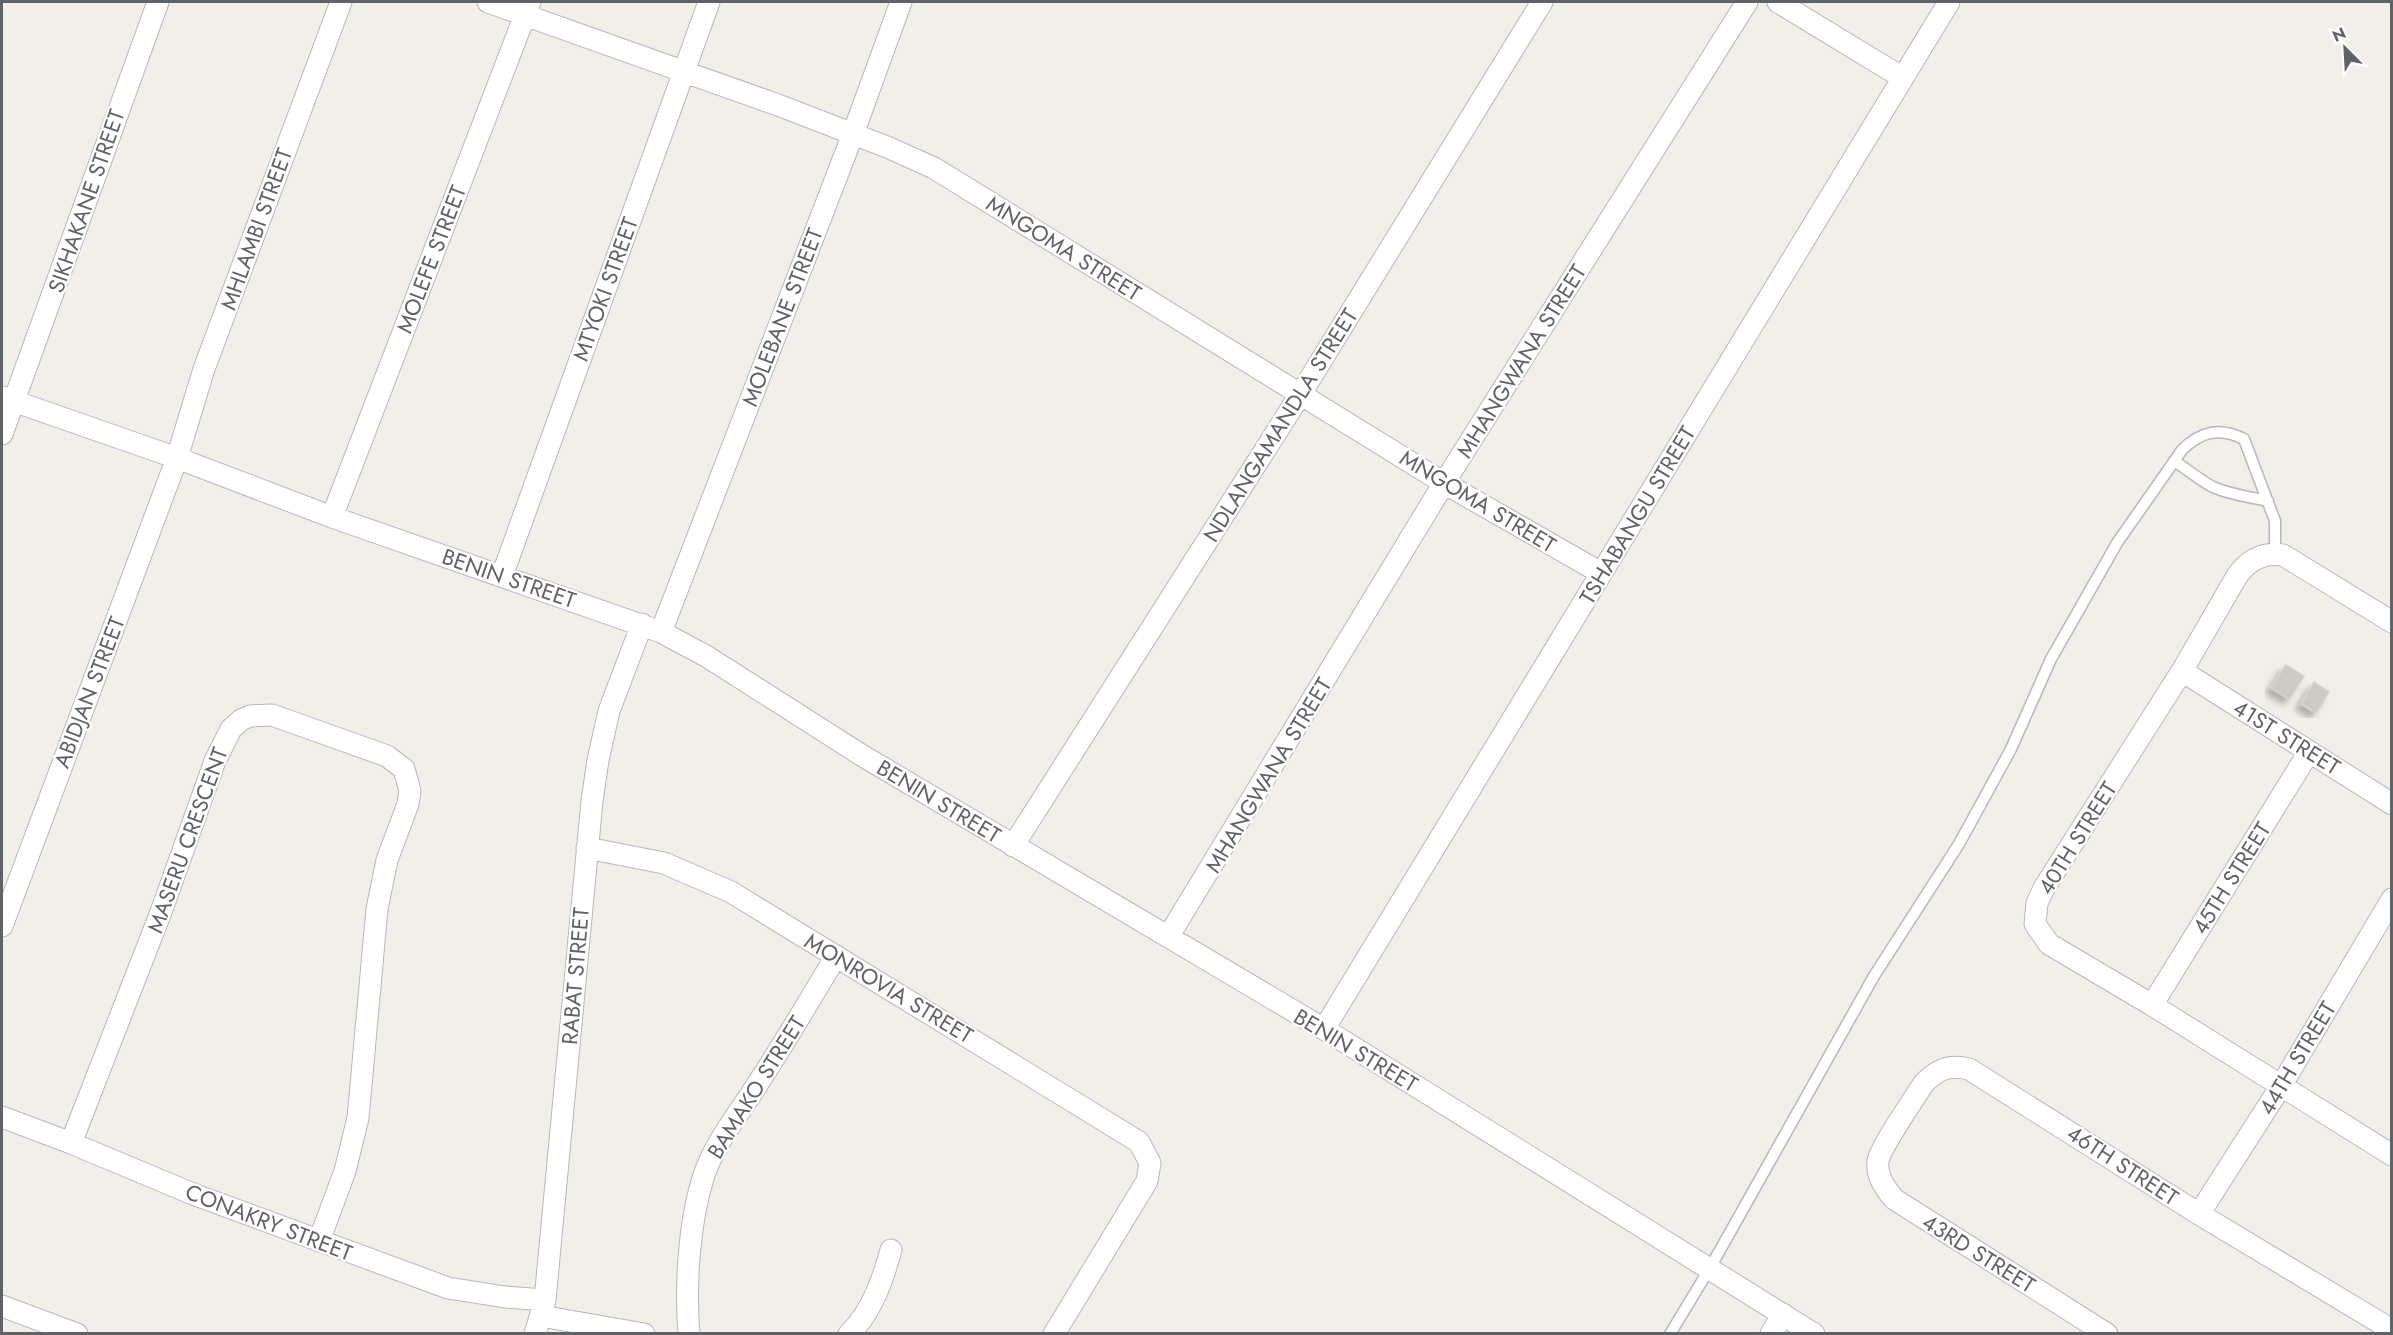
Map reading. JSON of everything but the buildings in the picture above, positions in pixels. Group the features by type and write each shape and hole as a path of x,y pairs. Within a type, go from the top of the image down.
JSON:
{"street":[{"name":"SIKHAKANE STREET","path":"2,434 7,399 158,2"},
{"name":"MHLAMBI STREET","path":"177,458 204,369 341,2"},
{"name":"MNGOMA STREET","path":"488,2 528,8 682,71 911,157 952,179 1444,483 1601,573"},
{"name":"MTYOKI STREET","path":"502,576 682,71 709,2"},
{"name":"MOLEBANE STREET","path":"662,632 853,134 901,2"},
{"name":"NDLANGAMANDLA STREET","path":"1014,846 1300,395 1542,2"},
{"name":"MHANGWANA STREET","path":"1168,938 1444,483 1747,2"},
{"path":"1778,2 1903,78"},
{"name":"TSHABANGU STREET","path":"1323,1029 1949,2"},
{"name":"MOLEFE STREET","path":"332,517 528,8"},
{"name":"BENIN STREET","path":"7,399 177,458 332,517 662,632 706,656 863,756 1323,1029 1814,1334"},
{"name":"ABIDJAN STREET","path":"2,926 177,458"},
{"path":"2275,554 2283,555 2391,622"},
{"name":"40TH STREET","path":"2275,554 2260,556 2243,567 2182,670 2044,888 2034,913 2035,924 2049,944 2152,1005 2391,1155"},
{"name":"RABAT STREET","path":"540,1316 587,848 598,760 607,721 642,624"},
{"name":"41ST STREET","path":"2182,670 2391,804"},
{"name":"MASERU CRESCENT","path":"71,1143 161,912 215,761 231,729 250,716 272,715 387,756 404,769 410,791 387,860 377,909 356,1128 345,1171 319,1241"},
{"name":"45TH STREET","path":"2152,1005 2309,752"},
{"name":"MONROVIA STREET","path":"587,848 664,863 732,892 1138,1142 1149,1158 1151,1168 1146,1181 1054,1334"},
{"name":"44TH STREET","path":"2199,1214 2281,1086 2391,899"},
{"name":"BAMAKO STREET","path":"689,1334 688,1307 692,1234 704,1173 723,1136 836,956"},
{"name":"46TH STREET","path":"1880,1154 1924,1083 1933,1074 1945,1067 1958,1066 1969,1069 2199,1214 2391,1330"},
{"name":"CONAKRY STREET","path":"2,1117 193,1194 319,1241 448,1288 505,1297 540,1316"},
{"name":"43RD STREET","path":"1880,1154 1879,1173 1882,1182 1894,1199 2107,1334"},
{"path":"849,1334 865,1315 884,1274 891,1250"},
{"path":"2,1306 77,1334"},
{"path":"1771,1334 1783,1314"},
{"path":"540,1316 644,1334"}],"lane":[{"path":"1670,1334 1710,1268 1874,976 1959,844 2011,749 2051,659 2117,543 2174,462 2194,438 2210,433 2230,432 2244,439 2275,520 2275,554"},
{"path":"2174,462 2193,472 2211,486 2231,494 2268,501"}]}
